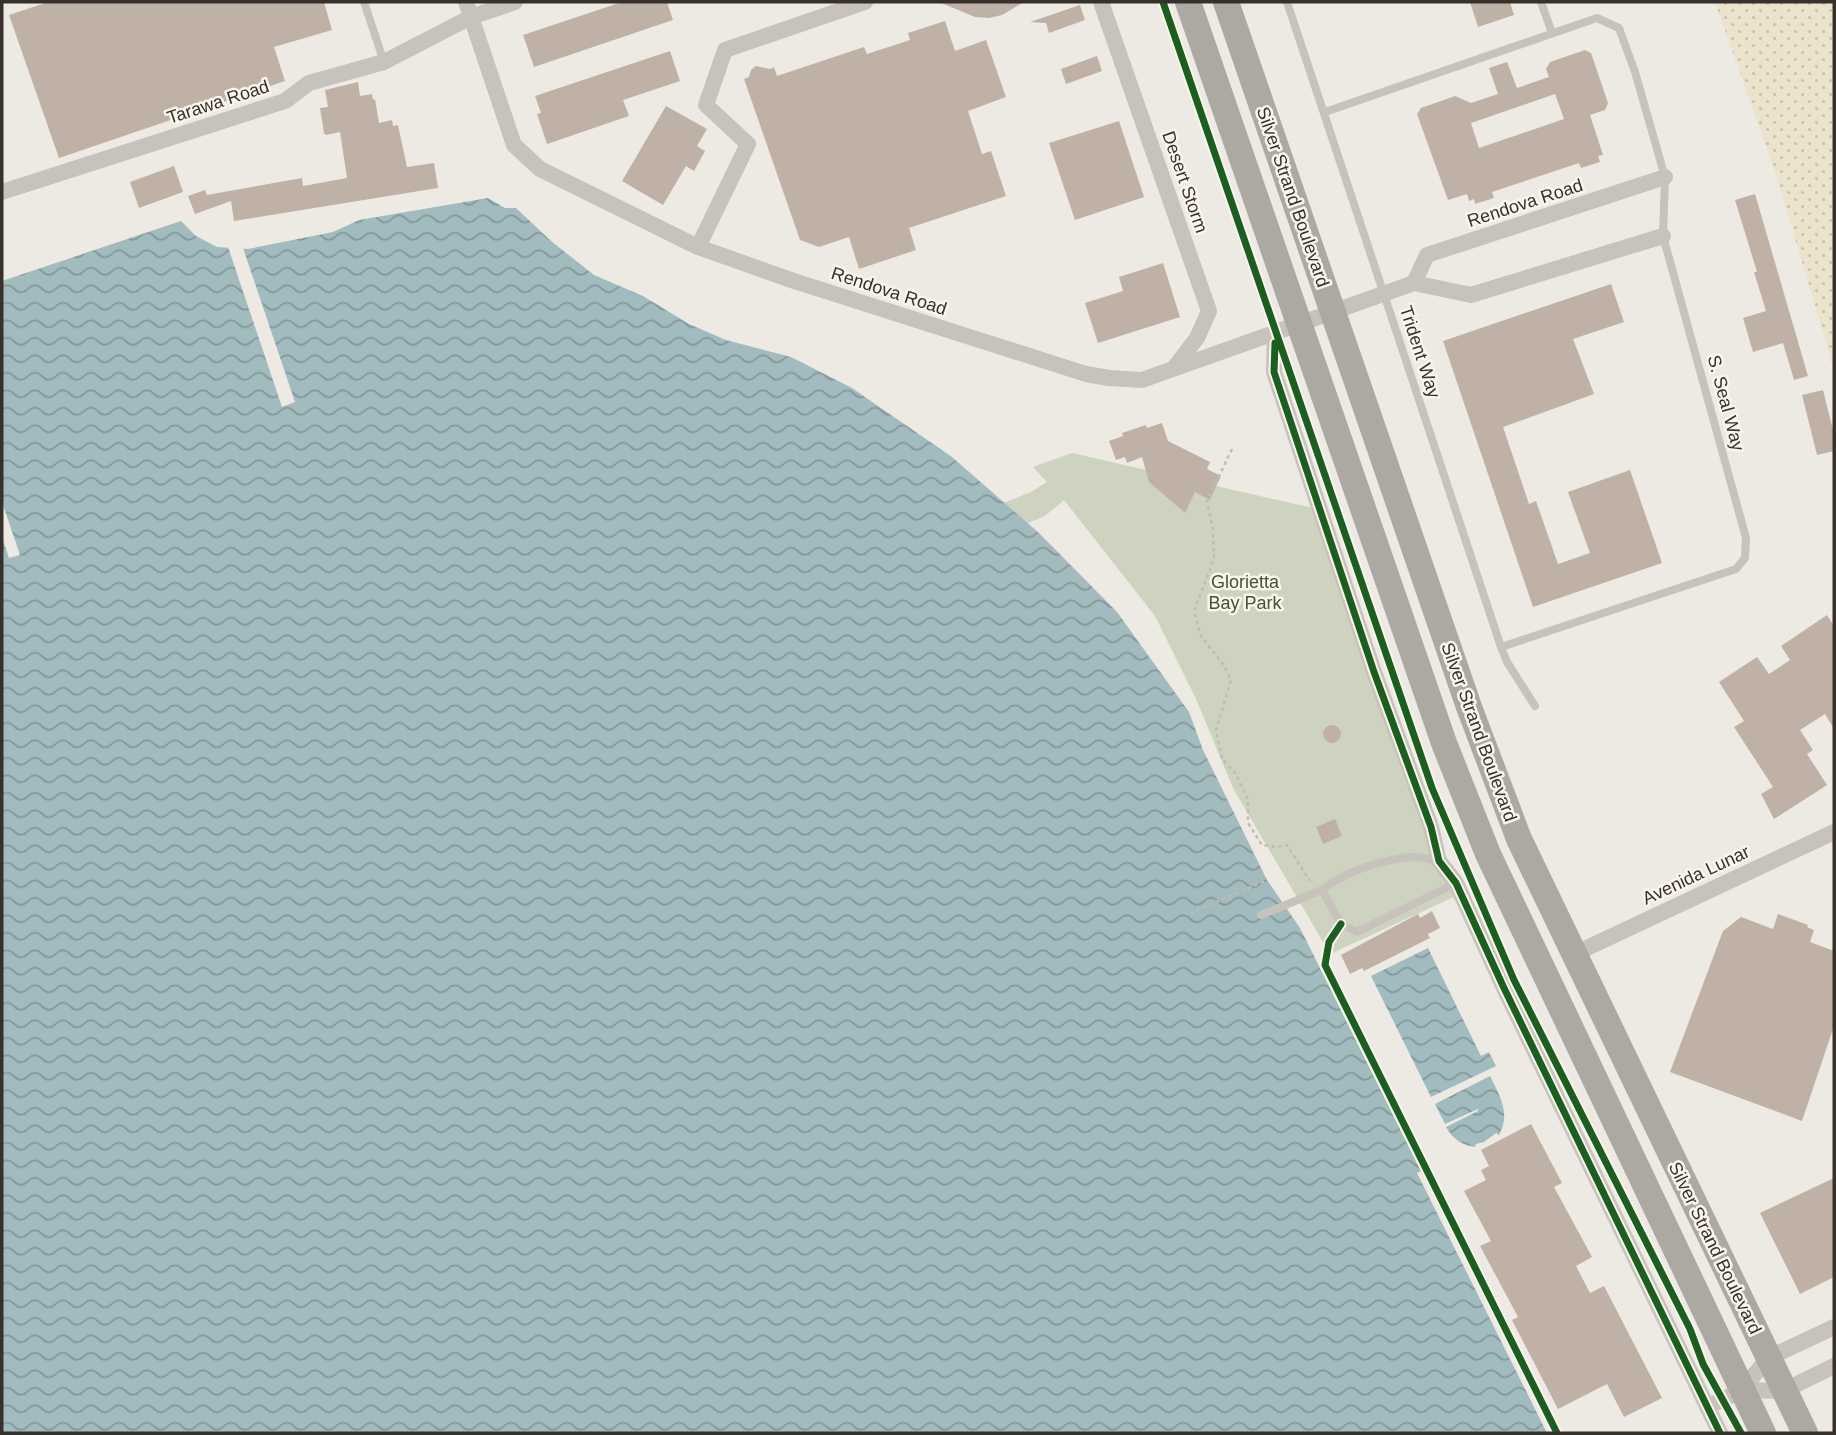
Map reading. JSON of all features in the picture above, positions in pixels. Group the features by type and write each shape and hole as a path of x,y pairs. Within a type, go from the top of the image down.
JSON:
{"highway":[{"name":"Silver Strand Boulevard","path":"1188,2 1286,328 1488,854 1763,1433"},
{"name":"Silver Strand Boulevard","path":"1226,2 1469,708 1518,839 1805,1433"}],"street":[{"name":"Tarawa Road","path":"2,192 285,101 309,83 384,62 468,10 515,2"},
{"path":"698,247 748,144 706,105 725,50 866,2"},
{"name":"Desert Storm","path":"1101,2 1209,311 1197,338 1174,368"},
{"name":"Rendova Road","path":"468,10 514,145 540,169 698,247 794,281 1086,374 1110,379 1142,380 1415,283 1472,295 1663,236"},
{"name":"Rendova Road","path":"1415,283 1427,255 1665,177"},
{"path":"1286,328 1274,372 1374,672 1431,827 1439,861 1456,883 1503,986 1720,1433"},
{"name":"Avenida Lunar","path":"1574,954 1834,832"},
{"path":"1707,1407 1742,1390 1768,1358 1834,1327"},
{"path":"1742,1390 1783,1391 1834,1366"}],"lane":[{"path":"364,2 384,62"},
{"name":"Trident Way","path":"1287,2 1501,647 1507,662 1535,706"},
{"path":"1325,112 1552,33 1541,2"},
{"name":"S. Seal Way","path":"1501,647 1736,569 1745,558 1746,538 1663,236 1665,177 1635,72 1619,28 1597,18 1552,33"},
{"path":"1261,915 1383,862 1414,857 1439,861"},
{"path":"1320,891 1340,924 1357,932 1456,883"}],"path":[{"path":"1232,449 1207,501 1213,530 1214,559 1194,611 1201,635 1223,664 1231,680 1216,730 1222,759 1236,774 1248,800 1248,823 1252,832 1262,845 1287,845 1320,891"},
{"path":"1191,913 1268,880"}],"sand":[{"path":"1715,2 1834,2 1834,369 1776,175"}],"green space":[{"name":"Glorietta Bay Park","path":"1072,453 1313,508 1401,769 1454,897 1330,954 1233,788 1196,699 1155,616 1064,500 1045,516 943,558 934,531 1031,492 1047,482 1033,467"}],"water":[{"path":"488,198 505,208 516,208 551,241 594,275 643,296 689,324 726,340 791,357 852,388 952,457 1039,533 1117,612 1189,712 1203,750 1267,880 1300,928 1421,1171 1417,1173 1547,1433 2,1433 2,281 181,221 196,236 217,247 248,249 333,232 359,220"},
{"path":"1428,948 1481,1056 1489,1052 1496,1066 1431,1097 1371,976"},
{"path":"1490,1076 1503,1105 1502,1127 1499,1135 1496,1133 1475,1147 1466,1145 1455,1138 1446,1127 1478,1109 1445,1124 1435,1104"}],"pier":[{"path":"227,244 242,245 295,402 282,407"},
{"path":"2,502 20,555 9,558 2,537"}],"building":[{"path":"48,2 324,2 332,30 274,47 285,81 59,158 9,15"},
{"path":"622,2 667,2 673,20 534,67 523,35"},
{"path":"939,2 1024,2 1002,15 989,18 975,17"},
{"path":"1470,2 1510,2 1514,15 1478,27"},
{"path":"1080,5 1085,20 1049,33 1046,23 1030,22"},
{"path":"945,21 955,51 986,40 1006,97 968,111 982,154 991,151 1006,196 909,228 916,250 859,269 849,237 819,247 800,240 744,79 749,77 756,66 770,69 774,67 777,76 864,47 867,54 910,40 908,33"},
{"path":"1585,50 1591,53 1608,103 1605,110 1590,115 1603,155 1598,156 1600,162 1581,168 1579,163 1492,192 1494,198 1475,204 1474,199 1469,201 1467,194 1448,200 1417,114 1421,108 1455,96 1471,103 1498,94 1489,68 1507,62 1517,88 1549,77 1546,69 1550,62","holes":["1555,94 1564,119 1479,148 1471,123"]},
{"path":"670,51 680,81 623,100 629,116 547,144 537,114 541,113 535,96"},
{"path":"1097,56 1102,71 1066,84 1061,69"},
{"path":"358,82 360,96 372,94 373,100 375,99 379,123 392,120 393,126 398,125 407,167 434,163 438,188 234,221 231,201 195,214 188,196 205,190 207,195 302,178 303,186 347,178 340,132 326,135 324,133 320,108 328,107 325,90"},
{"path":"666,106 707,129 697,146 705,151 694,171 686,166 663,205 622,181"},
{"path":"1119,121 1144,197 1075,220 1049,143"},
{"path":"174,166 183,192 139,208 130,182"},
{"path":"1755,194 1808,376 1794,380 1783,343 1753,352 1743,318 1766,311 1735,200"},
{"path":"1163,263 1180,317 1098,343 1085,303 1123,291 1119,277"},
{"path":"1611,284 1624,322 1573,339 1594,394 1503,427 1529,504 1536,501 1558,564 1590,553 1568,492 1630,470 1662,563 1533,607 1443,341"},
{"path":"1823,390 1834,434 1834,451 1817,455 1802,395"},
{"path":"1162,423 1168,441 1210,462 1207,469 1221,476 1210,500 1195,492 1185,513 1149,482 1142,457 1127,463 1125,457 1116,460 1109,441 1123,436 1122,433"},
{"path":"1827,615 1834,626 1834,729 1825,714 1800,730 1813,750 1807,754 1827,785 1774,819 1761,794 1773,787 1734,727 1744,721 1719,682 1757,657 1769,674 1790,660 1781,646"},
{"path":"1328,725 1336,725 1341,734 1339,741 1328,743 1323,738 1323,730"},
{"path":"1335,819 1342,836 1323,844 1316,827"},
{"path":"1432,911 1440,928 1428,934 1430,938 1364,971 1362,968 1350,974 1341,955 1418,914 1420,918"},
{"path":"1778,914 1808,925 1807,927 1814,930 1810,942 1834,951 1834,1026 1802,1121 1670,1072 1723,931 1741,917 1773,929"},
{"path":"1531,1124 1562,1183 1554,1187 1592,1257 1576,1266 1590,1293 1604,1286 1662,1398 1624,1417 1607,1384 1558,1409 1512,1320 1518,1317 1480,1246 1491,1241 1464,1191 1486,1180 1481,1170 1489,1166 1481,1150"},
{"path":"1834,1178 1834,1277 1800,1294 1760,1213"}],"cycle path":[{"path":"1163,2 1432,788 1514,980 1690,1329 1703,1364 1741,1433"},
{"path":"1275,343 1274,372 1374,672 1431,827 1439,861 1456,883 1503,986 1720,1433"},
{"path":"1341,924 1329,942 1325,965 1557,1433"}]}
